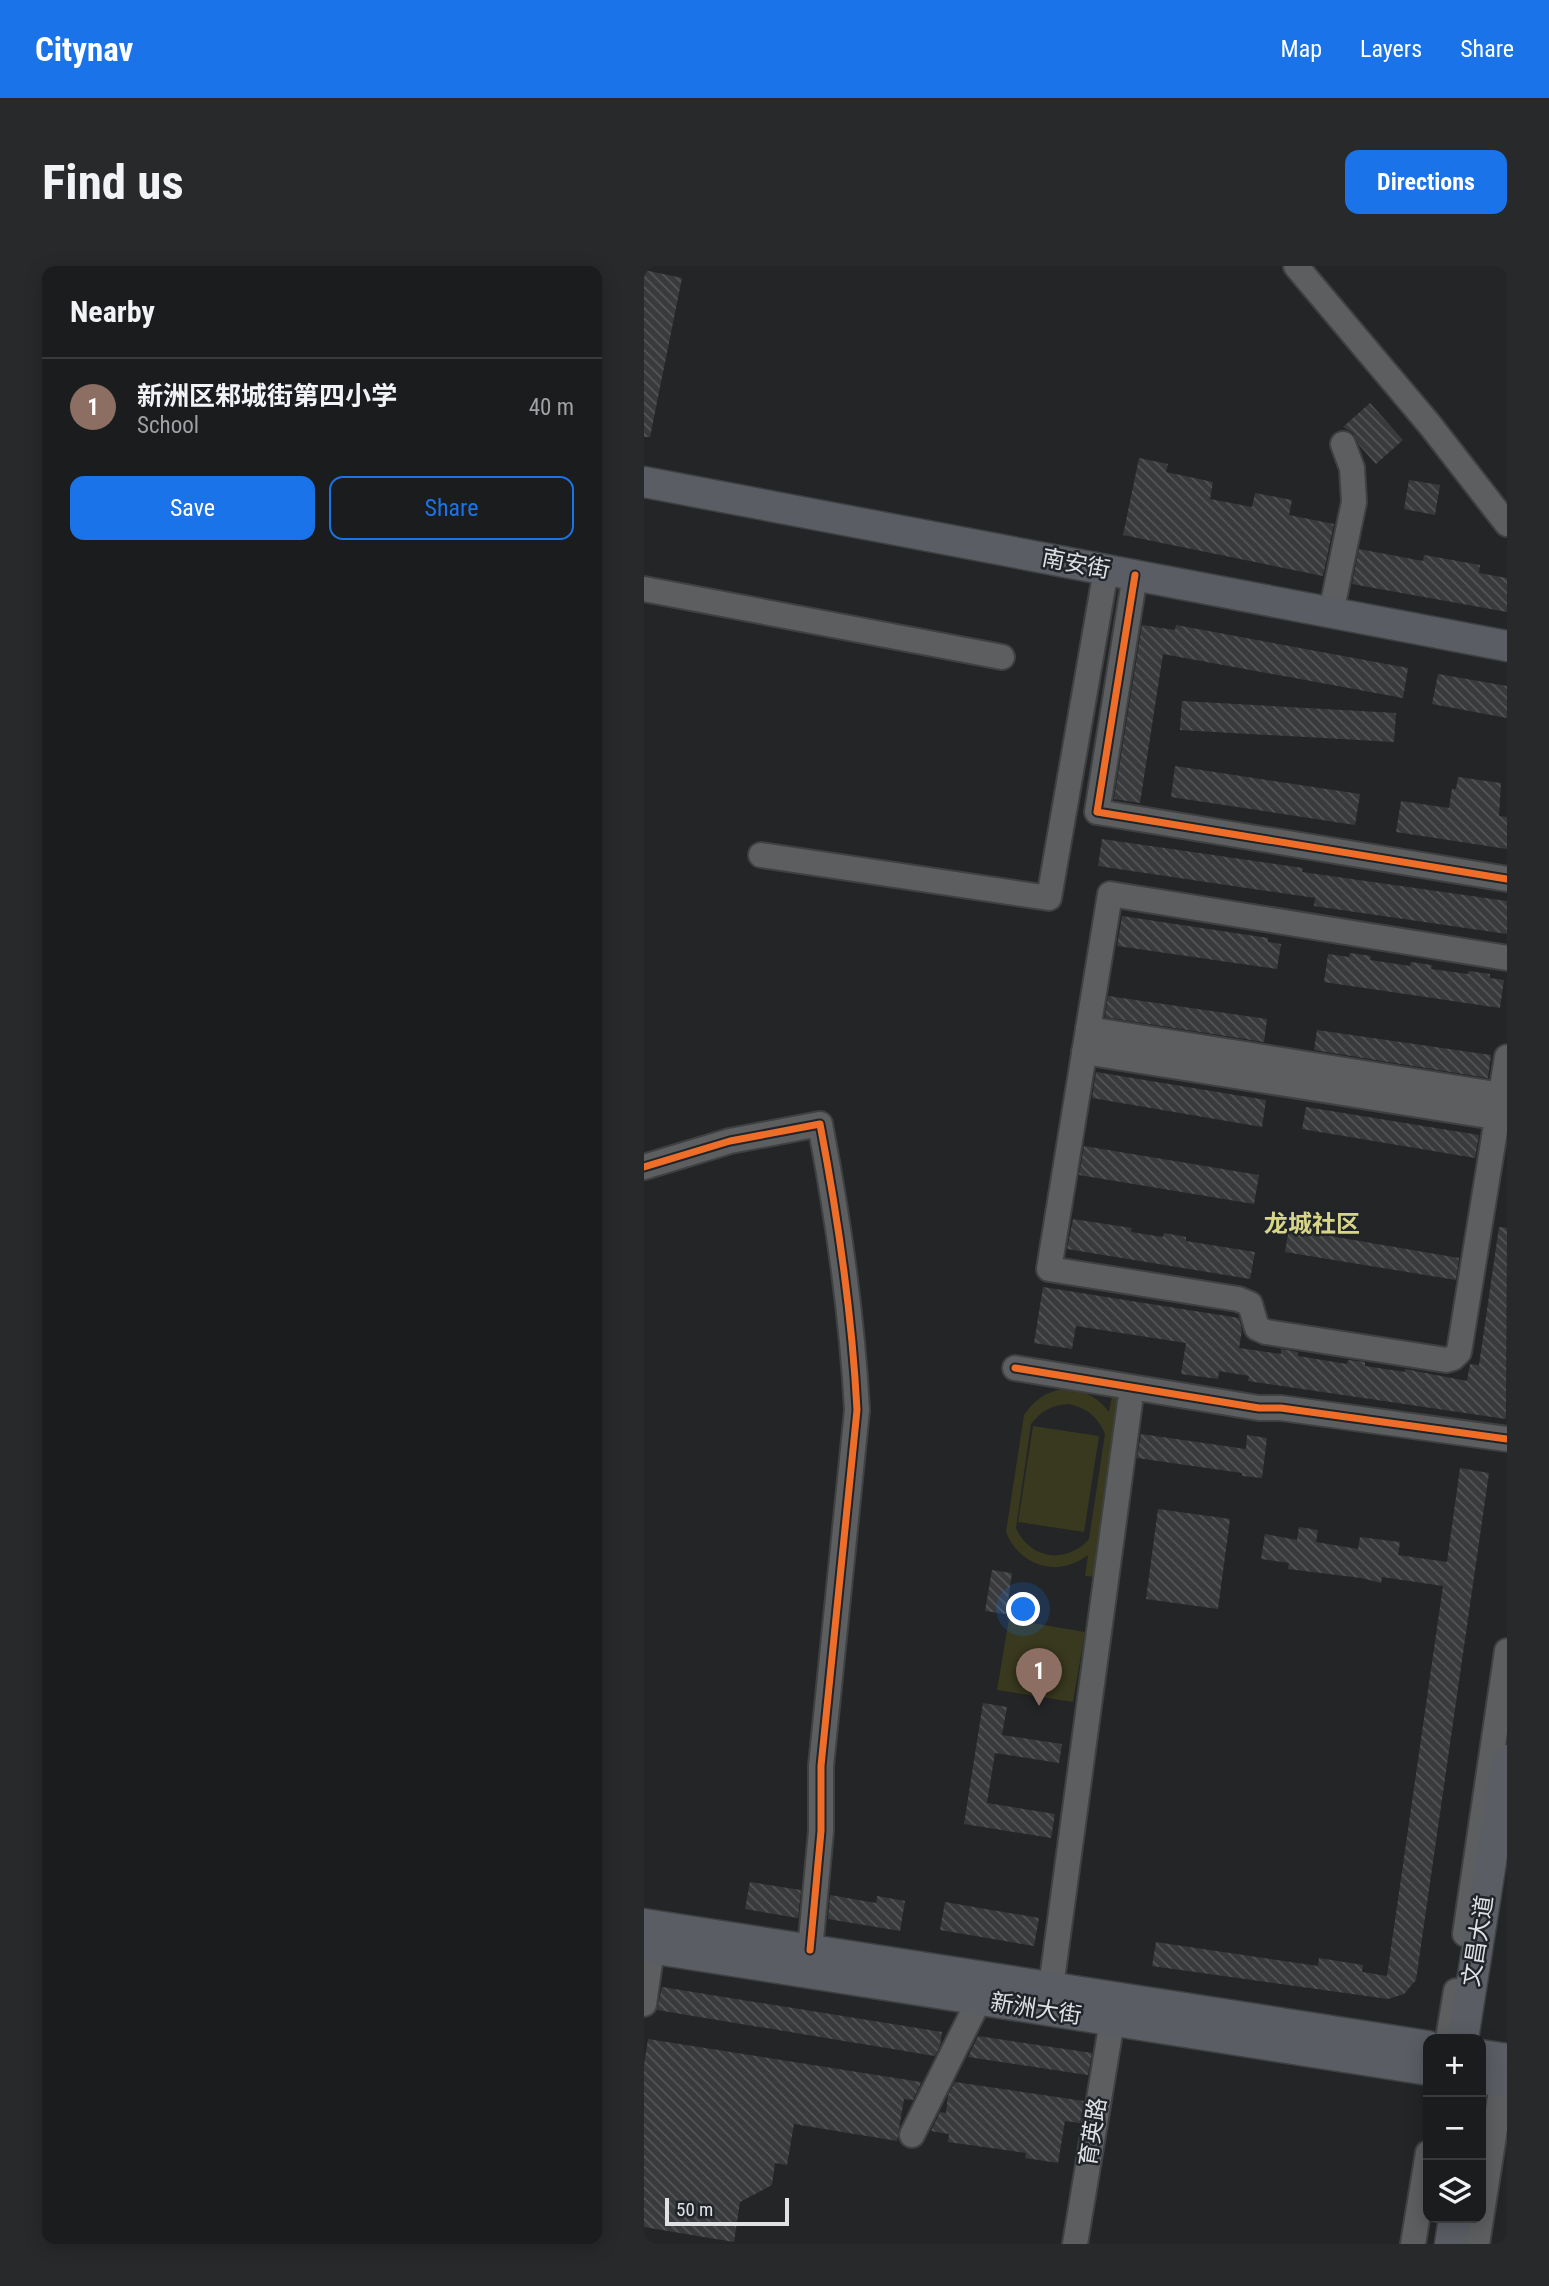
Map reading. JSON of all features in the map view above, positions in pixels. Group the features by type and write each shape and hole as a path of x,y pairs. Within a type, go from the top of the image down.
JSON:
{"main road":[{"name":"南安街","path":"644,482 1507,646"},
{"name":"文昌大道","path":"1464,2034 1507,1760"},
{"name":"文昌大道","path":"1484,2034 1507,1886"},
{"name":"新洲大街","path":"647,1940 810,1950 1423,2045"},
{"name":"新洲大街","path":"647,1940 979,2000 1423,2069"},
{"path":"1486,2057 1502,2069"},
{"path":"1430,2244 1433,2223"},
{"path":"1450,2244 1453,2223"}],"street":[{"path":"1296,266 1430,425 1507,524"},
{"path":"1331,613 1354,502 1352,468 1343,444"},
{"path":"761,855 1049,898 1121,572"},
{"path":"1121,572 1097,812 1507,879"},
{"path":"644,589 1002,657"},
{"path":"1507,958 1110,894 1049,1269 1238,1299 1250,1304 1257,1328 1266,1332 1446,1360 1453,1358 1459,1352 1503,1107 1507,1057"},
{"path":"1086,1041 1503,1107"},
{"path":"644,1167 730,1141 820,1124 838,1215 857,1410 821,1766 821,1832 810,1950"},
{"path":"1015,1368 1259,1408 1281,1408 1507,1439"},
{"path":"1051,1987 1130,1402"},
{"path":"1449,2034 1507,1651"},
{"path":"644,2004 647,1940"},
{"path":"912,2135 979,2000"},
{"name":"育英路","path":"1075,2244 1112,2021"},
{"path":"1477,2244 1502,2069"},
{"path":"1413,2244 1427,2160"}],"shaded area":[{"path":"1057,1390 1083,1392 1100,1402 1109,1412 1112,1396 1124,1398 1098,1577 1085,1576 1088,1555 1065,1566 1053,1567 1030,1561 1020,1554 1006,1532 1024,1415 1041,1398","holes":["1069,1404 1095,1418 1105,1434 1089,1539 1070,1553 1049,1555 1030,1546 1016,1528 1031,1424 1052,1407"]},
{"path":"1033,1426 1099,1436 1084,1532 1018,1522"},
{"path":"1009,1619 1085,1632 1073,1702 997,1690"}],"building":[{"path":"644,270 682,278 650,437 644,437"},
{"path":"1370,403 1403,440 1376,464 1359,445 1353,433 1343,427"},
{"path":"1139,458 1168,464 1166,472 1213,482 1210,499 1252,507 1255,493 1292,500 1289,515 1334,524 1323,576 1123,535"},
{"path":"1409,480 1440,485 1435,515 1404,509"},
{"path":"1359,549 1423,561 1424,555 1480,565 1479,573 1507,578 1507,612 1352,584"},
{"path":"1142,625 1175,630 1176,625 1408,668 1403,698 1163,654 1140,803 1114,799"},
{"path":"1438,674 1507,686 1507,718 1432,704"},
{"path":"1182,701 1396,713 1394,742 1180,730"},
{"path":"1175,766 1360,794 1355,825 1171,797"},
{"path":"1458,777 1501,783 1499,816 1507,817 1507,849 1396,832 1401,801 1449,808 1452,789 1456,789"},
{"path":"1102,839 1303,868 1302,872 1507,901 1507,934 1314,906 1315,898 1098,866"},
{"path":"1122,916 1268,938 1268,942 1281,944 1277,969 1117,946"},
{"path":"1350,953 1371,956 1370,960 1410,966 1411,962 1432,965 1431,969 1490,974 1490,978 1504,980 1500,1008 1324,982 1328,954 1349,957"},
{"path":"1108,996 1267,1019 1264,1042 1105,1017"},
{"path":"1317,1030 1491,1055 1488,1078 1314,1050"},
{"path":"1096,1072 1266,1100 1262,1127 1092,1098"},
{"path":"1306,1107 1479,1135 1475,1158 1302,1129"},
{"path":"1084,1146 1259,1175 1254,1204 1079,1175"},
{"path":"1073,1219 1132,1228 1131,1232 1163,1237 1164,1233 1186,1237 1186,1241 1255,1252 1250,1279 1067,1249"},
{"path":"1499,1227 1507,1228 1506,1419 1248,1381 1249,1376 1219,1371 1218,1379 1181,1374 1186,1343 1076,1326 1072,1349 1034,1343 1043,1287 1239,1318 1242,1330 1239,1348 1281,1354 1281,1349 1298,1352 1298,1356 1347,1364 1348,1360 1365,1362 1365,1366 1405,1372 1405,1369 1467,1381 1470,1364 1479,1365"},
{"path":"1289,1229 1459,1258 1456,1280 1285,1252"},
{"path":"1141,1434 1246,1449 1247,1435 1267,1438 1262,1478 1137,1458"},
{"path":"1460,1468 1489,1473 1416,1980 1404,1994 1388,1999 1152,1966 1156,1942 1318,1966 1319,1958 1363,1965 1362,1972 1387,1976 1443,1586 1382,1577 1381,1583 1288,1569 1289,1563 1261,1559 1265,1534 1297,1540 1299,1527 1318,1530 1316,1542 1358,1549 1360,1537 1400,1542 1398,1555 1447,1562"},
{"path":"1158,1509 1230,1519 1218,1609 1146,1599"},
{"path":"992,1570 1012,1573 1006,1614 985,1611"},
{"path":"983,1703 1007,1707 1002,1735 1062,1744 1059,1763 995,1753 987,1803 1055,1814 1051,1838 964,1824"},
{"path":"750,1882 801,1890 798,1918 745,1909"},
{"path":"830,1895 876,1903 877,1896 905,1901 900,1931 828,1919"},
{"path":"945,1902 1039,1918 1034,1946 940,1930"},
{"path":"662,1987 942,2032 940,2046 935,2056 657,2010"},
{"path":"978,2036 1092,2053 1088,2075 968,2057"},
{"path":"648,2039 921,2082 913,2100 904,2099 897,2141 794,2124 787,2165 775,2163 772,2185 740,2202 734,2242 644,2227 644,2065"},
{"path":"955,2082 1084,2101 1080,2123 1065,2121 1058,2163 1025,2158 1026,2153 948,2142 949,2134 931,2131 940,2112 946,2113 948,2095"}],"cycle path":[{"path":"1135,575 1097,812 1507,879"},
{"path":"644,1167 730,1141 820,1124 843,1266 857,1410 821,1766 821,1831 810,1950"},
{"path":"1015,1368 1259,1408 1281,1408 1507,1439"}],"place":[{"name":"新洲区邾城街第四小学","path":"1039,1706"}],"district":[{"name":"龙城社区","path":"1312,1224"}]}
